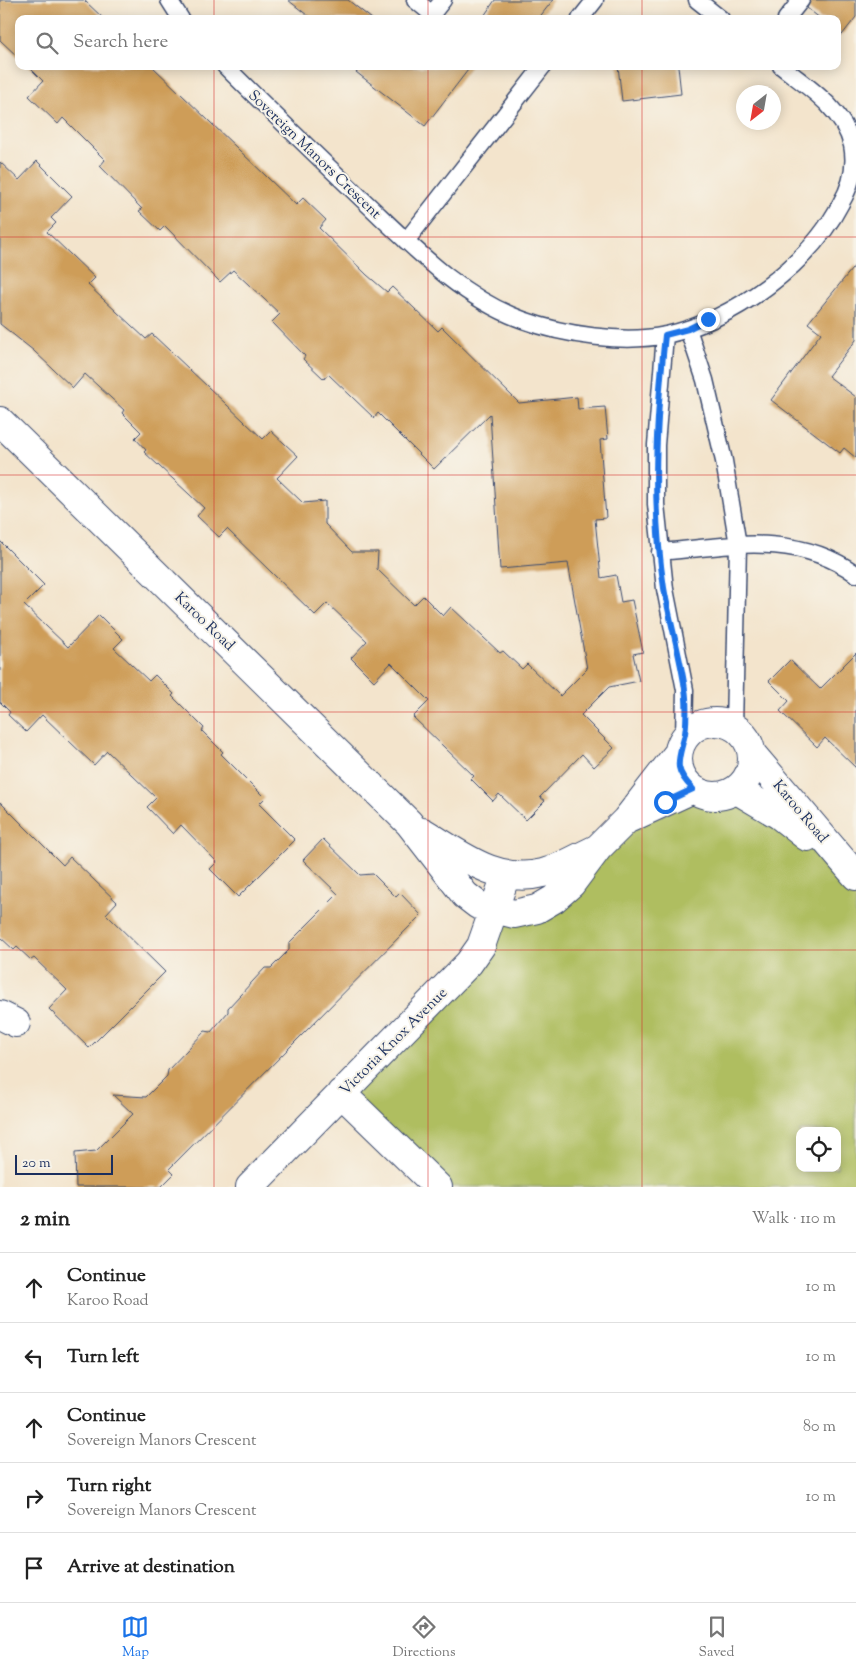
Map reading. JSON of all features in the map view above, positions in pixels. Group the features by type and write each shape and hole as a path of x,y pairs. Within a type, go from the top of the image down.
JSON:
{"street":[{"name":"Karoo Road","path":"0,421 409,823 465,895 478,905 514,914 537,909 554,899 571,884 598,848 626,820 681,745"},
{"path":"715,721 734,727 745,736 753,755 750,774 736,790 726,795 715,797 693,789 681,773 681,745 692,729 703,724 715,721"},
{"name":"Karoo Road","path":"753,755 852,872"},
{"name":"Karoo Road","path":"626,820 693,789"},
{"name":"Karoo Road","path":"736,790 779,815 852,872"},
{"name":"Karoo Road","path":"409,823 484,868 506,875 544,873 598,848"},
{"name":"Victoria Knox Avenue","path":"250,1187 469,963 481,946 506,875"},
{"path":"341,1093 438,1187"}],"lane":[{"path":"169,0 178,15"},
{"path":"415,0 432,14 443,0"},
{"path":"583,15 595,0"},
{"path":"697,0 716,15"},
{"path":"789,15 801,0"},
{"name":"Sovereign Manors Crescent","path":"229,70 406,241 460,287 495,308 523,320 579,335 639,337 665,335 688,329 751,298 790,270 851,197 853,156 851,143 843,124 831,107 786,70"},
{"path":"406,241 540,70"},
{"path":"688,329 705,380 720,443 738,545 734,727"},
{"path":"665,335 656,445 656,504 664,589 685,690 681,745"},
{"path":"660,552 738,545 778,544 799,547 837,561 856,574"}],"green space":[{"path":"737,790 856,876 856,1187 438,1187 341,1093 514,914 598,848 703,794 724,795"}],"building":[{"path":"0,0 84,0 100,15 15,15 15,54 0,40"},
{"path":"288,0 348,0 367,15 307,15"},
{"path":"495,0 553,0 541,15 485,15"},
{"path":"811,0 856,0 856,17 842,35 841,15 816,15 807,8"},
{"path":"32,70 156,70 296,205 303,198 326,220 319,228 367,275 387,292 392,287 438,331 442,327 519,403 577,397 578,409 605,407 608,439 600,440 606,518 595,519 601,578 616,575 621,602 632,600 643,652 633,654 639,681 609,687 581,715 614,748 594,767 582,754 540,797 545,801 526,820 499,794 493,801 471,779 474,776 413,717 429,701 391,663 374,681 351,658 367,641 327,603 315,615 227,529 219,537 197,516 204,508 144,452 146,450 135,438 141,432 122,413 124,410 85,374 73,388 34,351 0,324 0,162 19,180 37,161 72,196 51,218 56,223 47,232 95,278 88,285 146,339 152,334 263,439 271,431 298,456 277,478 303,503 325,501 325,524 352,552 378,552 377,569 414,605 423,596 443,616 451,607 500,653 503,651 522,669 527,664 560,696 587,669 568,563 500,569 490,414 434,469 378,413 374,418 328,374 324,379 303,359 305,356 272,322 280,314 233,270 220,282 165,226 160,231 139,211 142,209 100,166 105,160 63,118 58,124 29,96 43,81"},
{"path":"358,70 468,70 425,126 356,72"},
{"path":"618,70 678,70 681,94 622,101"},
{"path":"856,264 856,340 828,376 856,397 856,458 844,448 840,453 771,400 821,333 808,323"},
{"path":"0,541 44,585 24,605 68,647 99,615 123,639 114,648 149,681 155,675 174,694 172,696 204,728 202,731 223,752 221,754 265,798 259,804 295,840 238,897 210,869 217,862 181,825 173,834 147,807 156,798 107,751 94,765 42,715 26,732 8,715 10,712 0,702"},
{"path":"856,653 856,768 825,738 817,747 780,711 789,701 769,681 790,660 820,689"},
{"path":"0,802 63,865 70,857 117,902 106,914 165,972 89,1048 49,1009 67,990 34,958 31,960 17,947 14,950 0,937"},
{"path":"323,839 360,875 373,874 396,897 400,893 421,915 169,1169 174,1174 161,1187 76,1187 75,1153 96,1151 133,1114 113,1095 146,1097 167,1076 168,1070 205,1031 211,1032 228,1012 228,1008 265,968 271,968 289,950 289,943 338,894 303,860"}],"route":[{"path":"665,802 693,789 686,782 678,762 678,753 684,738 685,690 664,589 660,552 656,504 656,445 659,387 665,335 688,329 708,319"}]}
